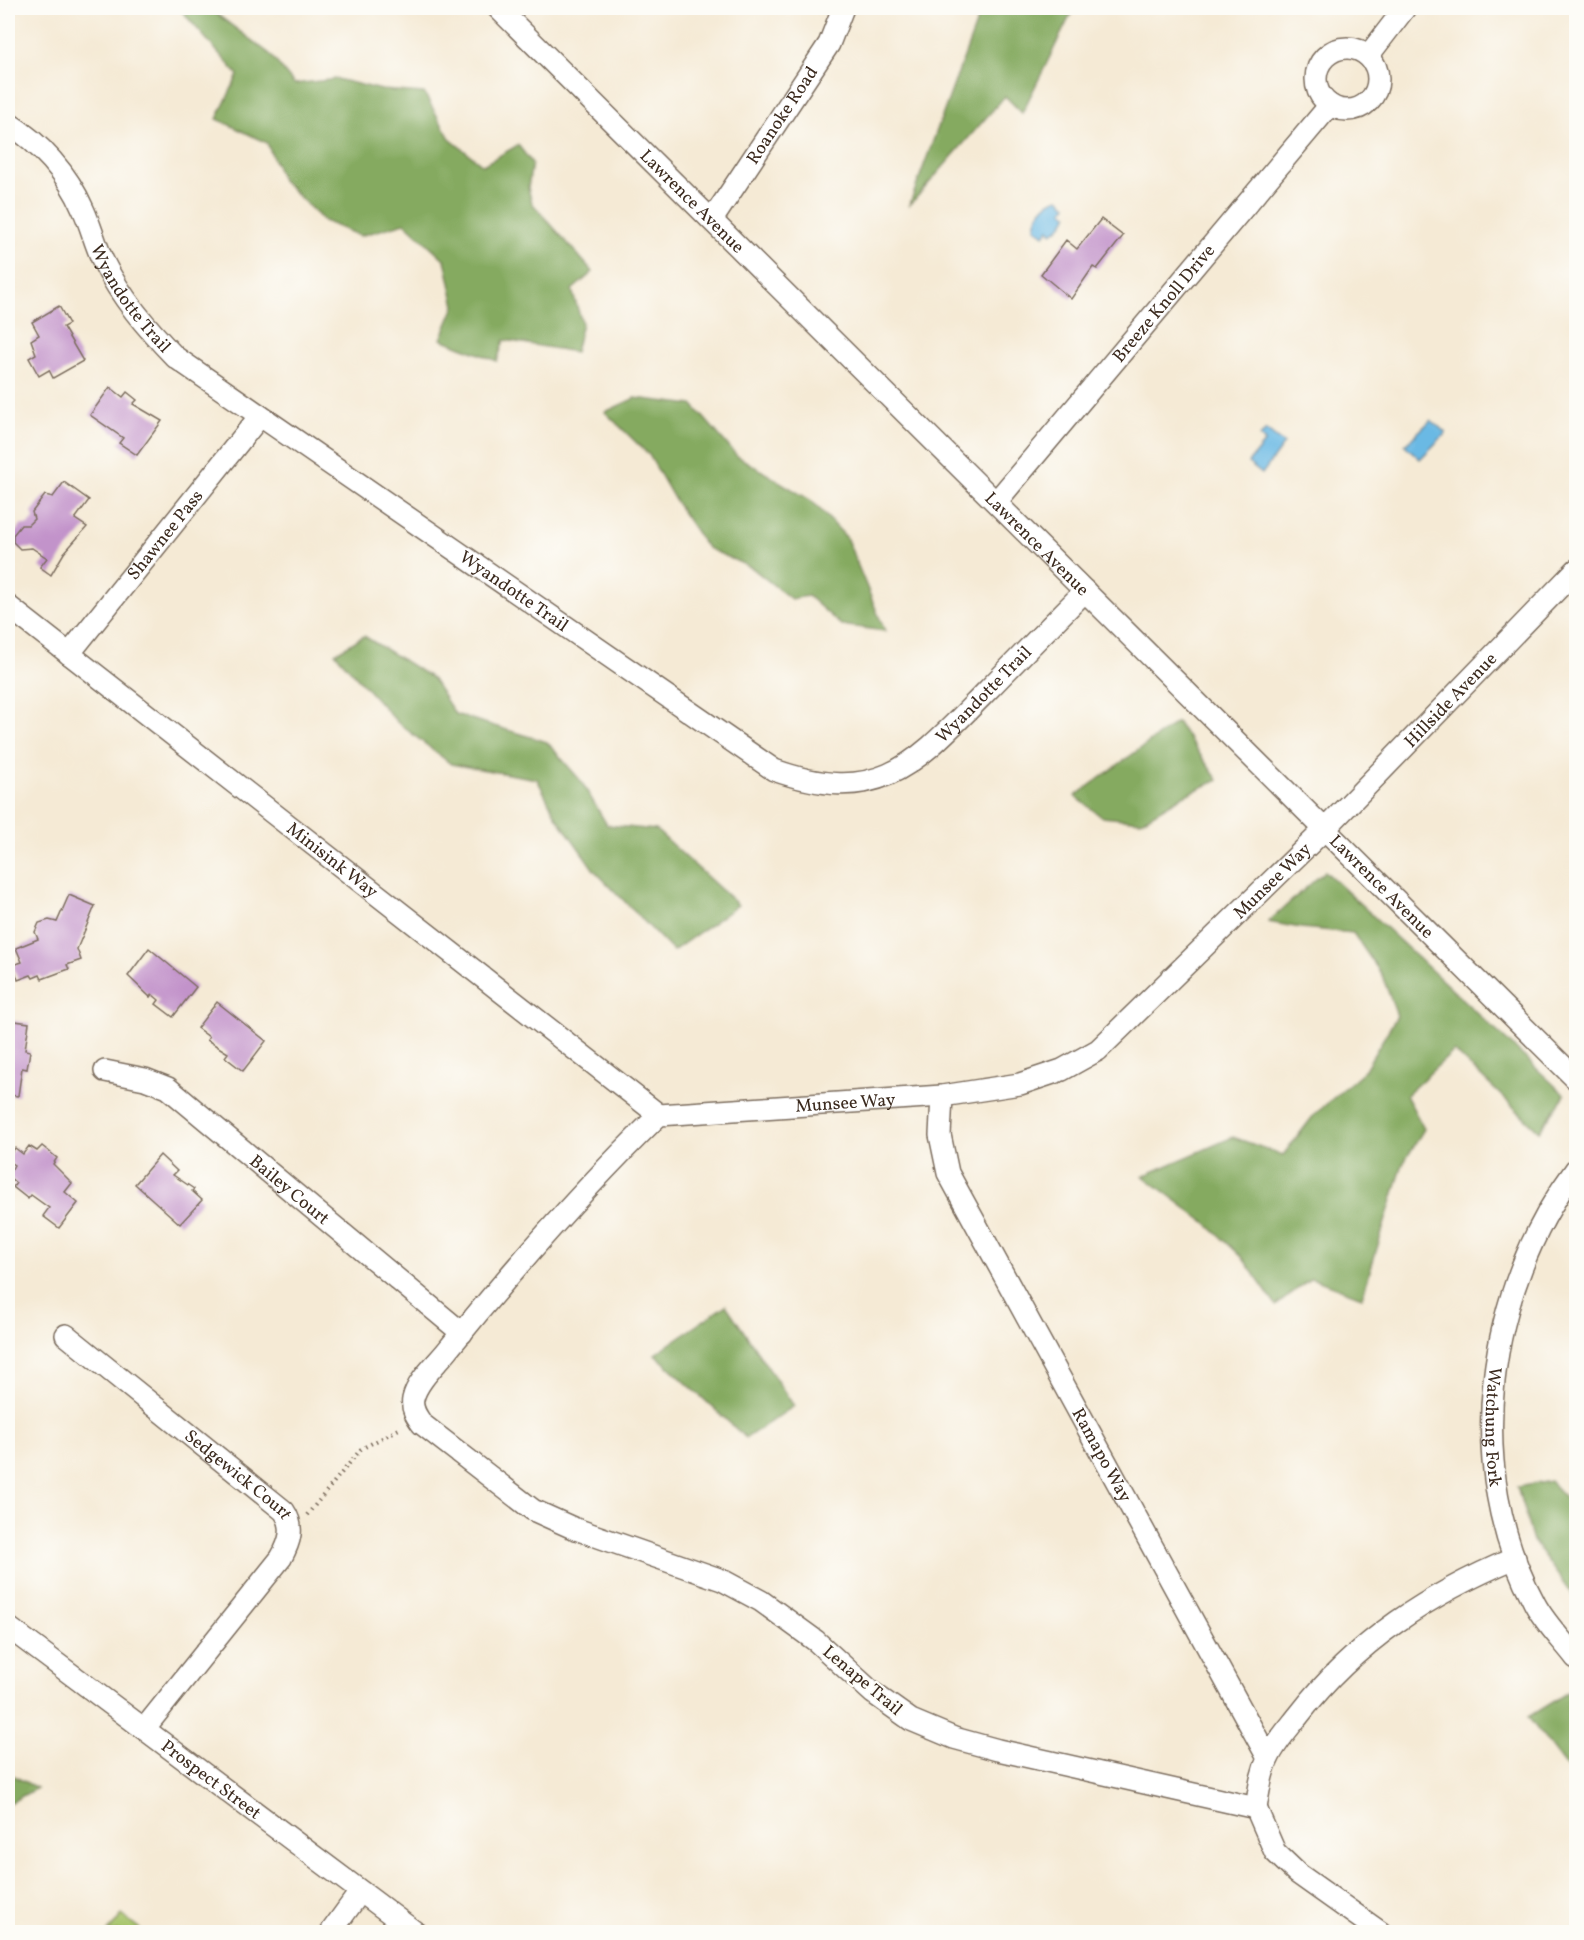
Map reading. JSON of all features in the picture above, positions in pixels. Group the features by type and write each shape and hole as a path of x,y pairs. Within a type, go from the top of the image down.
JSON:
{"street":[{"name":"Lawrence Avenue","path":"498,8 1326,828 1576,1079"},
{"name":"Roanoke Road","path":"712,220 830,44 843,8"},
{"path":"1368,56 1404,8"},
{"path":"1349,48 1368,56 1378,75 1374,95 1359,108 1349,110 1330,105 1323,98 1317,81 1322,62 1329,55 1349,48"},
{"name":"Breeze Knoll Drive","path":"996,502 1330,105"},
{"name":"Wyandotte Trail","path":"8,123 46,154 72,188 103,261 125,298 175,357 761,763 803,780 832,784 857,782 891,774 917,759 1085,591"},
{"name":"Shawnee Pass","path":"69,654 261,417"},
{"name":"Hillside Avenue","path":"1326,828 1576,570"},
{"name":"Minisink Way","path":"8,606 659,1115"},
{"name":"Munsee Way","path":"659,1115 942,1096 1020,1084 1062,1070 1098,1050 1326,828"},
{"name":"Bailey Court","path":"105,1071 145,1079 168,1088 462,1332"},
{"name":"Ramapo Way","path":"942,1096 940,1135 948,1173 1268,1758"},
{"path":"417,1417 412,1401 417,1389 462,1332 615,1158 659,1115"},
{"name":"Watchung Fork","path":"1576,1169 1539,1227 1521,1267 1507,1308 1498,1351 1493,1394 1492,1438 1496,1482 1515,1558 1535,1605 1576,1658"},
{"name":"Sedgewick Court","path":"66,1335 284,1511 290,1520 291,1534 281,1558 144,1729"},
{"name":"Lenape Trail","path":"417,1417 533,1510 573,1528 722,1580 761,1601 816,1641 873,1693 911,1720 954,1738 998,1750 1256,1808"},
{"path":"1380,1932 1297,1873 1275,1852 1256,1808 1261,1776 1268,1758 1311,1700 1345,1663 1383,1630 1425,1602 1469,1578 1515,1558"},
{"name":"Prospect Street","path":"8,1627 415,1932"},
{"path":"331,1932 360,1892"}],"path":[{"path":"291,1534 361,1449 417,1417"}],"green space":[{"path":"179,8 212,8 214,12 270,54 294,84 337,79 382,90 424,93 451,140 483,165 518,145 532,163 528,188 532,203 593,272 572,290 582,323 575,352 504,340 497,361 441,339 455,306 445,260 405,223 360,236 324,221 282,180 267,143 217,119 238,75"},
{"path":"982,8 1074,8 1022,113 1005,96 909,206"},
{"path":"635,398 693,405 737,456 812,501 846,537 885,631 841,625 808,596 791,599 752,568 707,548 679,507 649,455 605,412"},
{"path":"364,636 432,678 455,714 547,742 581,781 607,825 656,830 738,905 673,951 594,870 556,816 537,779 451,764 397,722 335,653"},
{"path":"1177,722 1218,780 1181,797 1141,821 1102,817 1075,796"},
{"path":"1325,871 1565,1095 1539,1131 1454,1051 1406,1095 1424,1129 1403,1164 1362,1297 1311,1278 1276,1306 1242,1257 1207,1224 1143,1176 1233,1137 1283,1155 1314,1115 1364,1071 1397,1016 1382,975 1353,933 1268,922"},
{"path":"726,1305 794,1406 746,1438 655,1354"},
{"path":"1550,1481 1576,1509 1576,1600 1533,1541 1517,1487"},
{"path":"1576,1687 1576,1780 1528,1717"},
{"path":"8,1773 37,1788 8,1804"},
{"path":"122,1915 144,1932 108,1932"}],"water":[{"path":"1059,198 1067,205 1063,210 1068,214 1067,217 1064,223 1052,233 1049,229 1044,235 1035,228 1037,218 1042,209"},
{"path":"1431,420 1446,433 1420,459 1405,445"},
{"path":"1266,430 1284,444 1262,474 1248,463 1265,442 1260,437"}],"building":[{"path":"1101,219 1123,236 1097,269 1093,267 1071,299 1041,274 1066,240 1077,249"},
{"path":"59,306 69,324 63,327 83,361 53,378 49,370 39,376 29,358 36,354 31,340 39,335 32,322"},
{"path":"110,387 123,397 127,392 137,400 133,404 162,421 137,455 119,443 123,438 90,415"},
{"path":"64,482 89,500 75,519 87,527 64,553 51,575 40,567 47,558 32,548 20,549 13,542 13,535 21,525 28,525 34,519 32,512 45,495 53,497"},
{"path":"69,895 95,906 77,949 81,960 67,965 69,969 42,979 40,975 33,978 31,975 18,980 13,965 22,962 16,948 38,939 35,932 39,923 49,920 57,922"},
{"path":"149,948 196,987 173,1017 156,1004 159,1000 152,994 150,997 128,976"},
{"path":"217,1002 266,1041 243,1071 225,1057 228,1053 207,1040 209,1037 197,1028"},
{"path":"8,1020 29,1023 25,1050 30,1051 27,1069 22,1068 18,1096 8,1095"},
{"path":"29,1146 37,1151 42,1146 57,1158 53,1164 72,1183 65,1192 78,1203 59,1228 43,1216 49,1208 31,1195 28,1199 13,1187 16,1183 8,1176 14,1165 8,1161 8,1157 15,1148 23,1154"},
{"path":"160,1155 177,1171 173,1175 194,1189 192,1191 202,1200 180,1224 135,1184"}]}
